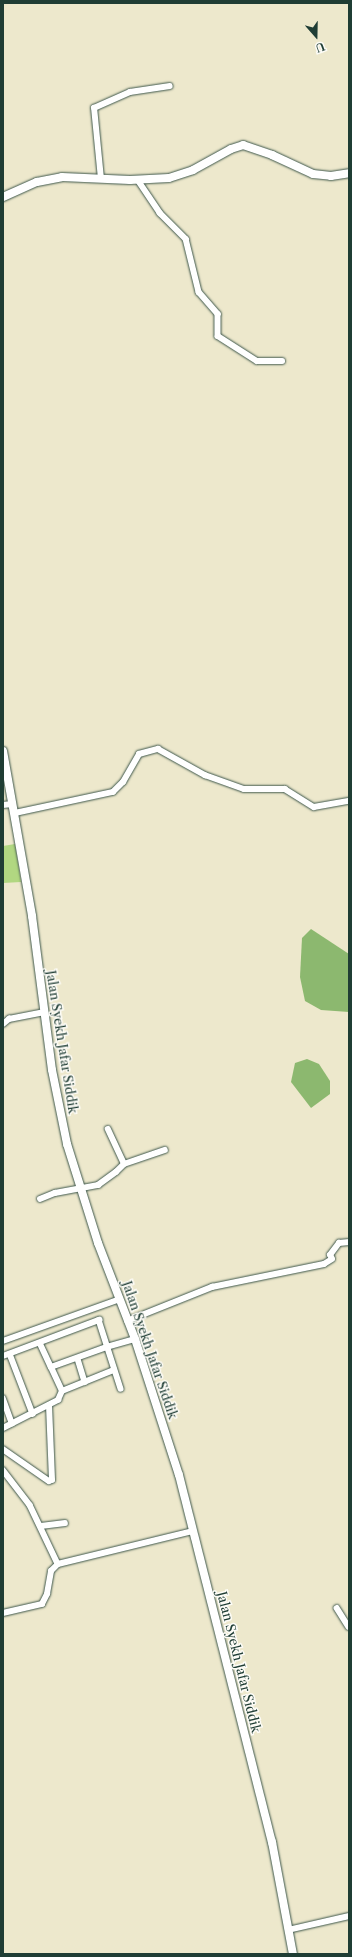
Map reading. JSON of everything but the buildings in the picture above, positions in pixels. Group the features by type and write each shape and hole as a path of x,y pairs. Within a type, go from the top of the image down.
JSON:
{"main road":[{"path":"3,197 37,182 54,178 154,180 182,174 243,145 272,155 312,174 331,176 349,173"},
{"name":"Jalan Syekh Jafar Siddik","path":"3,751 5,771 15,814 32,916 44,1012 61,1117 80,1190 135,1340 144,1372 175,1461 272,1842 293,1954"}],"street":[{"path":"101,179 94,108 130,92 170,86"},
{"path":"138,180 160,213 180,230 186,239 199,292 218,314 218,336 257,361 282,361"},
{"path":"15,814 113,792 123,782 138,754 158,749 205,775 244,789 259,791 285,789 314,808 349,801"},
{"path":"3,805 12,804"},
{"path":"3,1024 9,1019 44,1012"},
{"path":"108,1130 124,1164"},
{"path":"40,1199 54,1192 80,1190 104,1182 124,1164 165,1150"},
{"path":"127,1320 212,1287 324,1264 332,1259 330,1255 339,1243 349,1242"},
{"path":"3,1341 120,1299"},
{"path":"3,1356 99,1320 121,1388"},
{"path":"51,1367 78,1359 107,1346 135,1340"},
{"path":"40,1343 62,1392"},
{"path":"10,1354 33,1414"},
{"path":"78,1359 85,1382"},
{"path":"3,1428 49,1406 58,1400 62,1392 114,1370"},
{"path":"3,1398 12,1423"},
{"path":"3,1449 49,1481 52,1480 49,1406"},
{"path":"3,1470 30,1505 58,1564"},
{"path":"41,1526 65,1523"},
{"path":"3,1613 42,1604 47,1594 51,1571 58,1564 193,1531"},
{"path":"337,1608 349,1627"},
{"path":"288,1930 349,1916"}],"green space":[{"path":"15,844 21,882 3,883 3,846"},
{"path":"311,929 349,954 349,1012 321,1010 305,1001 300,977 302,938"},
{"path":"307,1059 319,1064 330,1081 330,1094 311,1108 291,1082 295,1063"}]}
